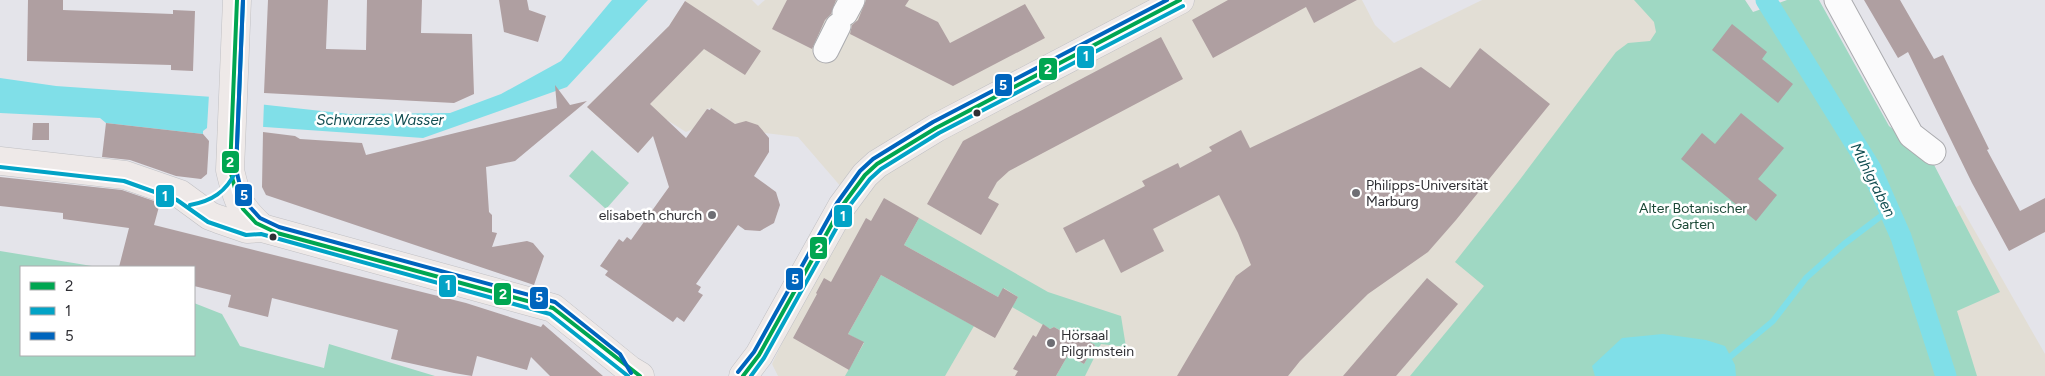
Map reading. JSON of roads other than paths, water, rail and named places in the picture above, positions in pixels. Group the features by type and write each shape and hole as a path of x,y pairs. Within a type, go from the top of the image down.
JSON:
{"main road":[{"path":"236,0 230,170 236,196 241,206 262,228"},
{"path":"743,376 759,355 842,206 876,164 936,128 1180,0"},
{"path":"0,162 125,175 167,189 189,199 210,216 247,229 262,228 553,308 620,367 640,376"},
{"path":"189,199 207,195 214,191 225,180 230,170"}],"street":[{"path":"1838,0 1910,135 1933,152"},
{"path":"826,50 845,13"}],"water":[{"name":"Schwarzes Wasser","path":"612,0 648,0 567,87 423,138 250,126 203,134 106,123 100,118 0,113 0,78 56,86 213,97 349,114 450,113 501,94 561,61"},
{"path":"1663,334 1706,340 1725,346 1735,365 1736,376 1595,376 1592,366 1622,338"}],"waterway":[{"name":"Mühlgraben","path":"1766,0 1871,169 1901,237 1946,376"},
{"path":"1731,356 1773,321 1806,278 1844,244 1889,210"}],"place":[{"name":"Philipps-Universität Marburg","path":"1356,193"},
{"name":"elisabeth church","path":"712,215"},
{"name":"Hörsaal Pilgrimstein","path":"1051,343"}],"park label":[{"name":"Alter Botanischer Garten","path":"1693,216"}]}
